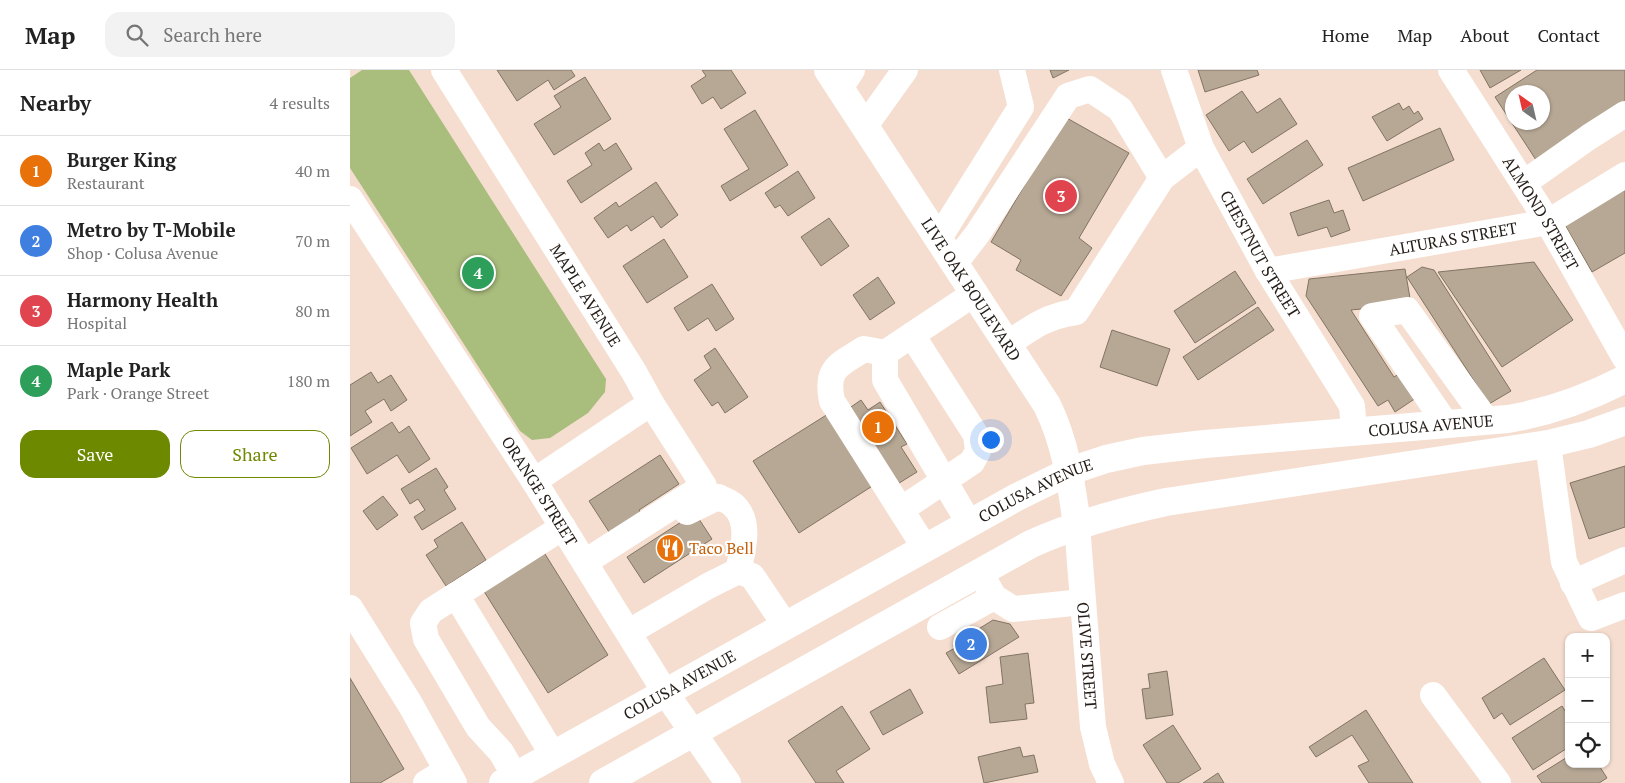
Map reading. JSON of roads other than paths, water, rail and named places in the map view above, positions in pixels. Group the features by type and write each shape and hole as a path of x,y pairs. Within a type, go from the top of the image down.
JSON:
{"main road":[{"name":"LIVE OAK BOULEVARD","path":"840,76 865,126 1051,413 1058,428 1070,470 1076,525"},
{"name":"COLUSA AVENUE","path":"509,780 969,523 1070,470 1106,459 1143,451 1354,431 1487,421 1548,411 1577,401 1625,379"},
{"name":"COLUSA AVENUE","path":"603,783 1031,544 1076,525 1120,512 1166,502 1326,476 1548,444 1589,434 1625,421"},
{"path":"1326,476 1346,450 1354,431"}],"street":[{"name":"MAPLE AVENUE","path":"444,70 704,486 589,568"},
{"path":"865,126 905,70"},
{"path":"939,238 1021,108 1012,70"},
{"name":"CHESTNUT STREET","path":"1174,70 1200,148 1268,271 1352,406 1354,431"},
{"name":"ALMOND STREET","path":"1451,70 1548,222 1625,358"},
{"path":"955,263 978,233 1068,96 1090,89 1120,109 1162,178"},
{"path":"1524,183 1625,114"},
{"path":"1008,344 1040,322 1056,315 1076,312 1162,178 1200,148"},
{"name":"ALTURAS STREET","path":"1268,271 1548,222 1625,176"},
{"name":"ORANGE STREET","path":"350,199 534,481 665,692 728,783"},
{"path":"925,548 832,401 828,385 831,374 841,363 864,349 885,353 975,293"},
{"path":"1446,424 1372,316 1408,310 1487,421"},
{"path":"902,509 972,462 978,451 976,436 912,335"},
{"path":"885,353 884,380 969,523"},
{"path":"1425,395 1455,378"},
{"path":"534,481 651,402"},
{"path":"1548,444 1568,572 1592,618 1625,606"},
{"path":"589,568 699,504 718,497 732,504 742,518 745,540 738,571"},
{"name":"OLIVE STREET","path":"1076,525 1093,727 1102,764 1111,783"},
{"path":"509,780 502,752 478,727 426,639 423,623 431,611 563,527"},
{"path":"1568,572 1625,560"},
{"path":"629,632 708,586 738,571 752,576 785,625"},
{"path":"980,572 994,597 1013,609 1083,602"},
{"path":"456,595 553,755"},
{"path":"940,627 994,597"},
{"path":"350,608 410,704 443,779"},
{"path":"1433,695 1492,781"}],"place":[{"name":"Harmony Health","path":"1061,196"},
{"name":"Maple Park","path":"478,273"},
{"name":"Burger King","path":"878,427"},
{"name":"Taco Bell","path":"670,548"},
{"name":"Metro by T-Mobile","path":"971,644"}]}
